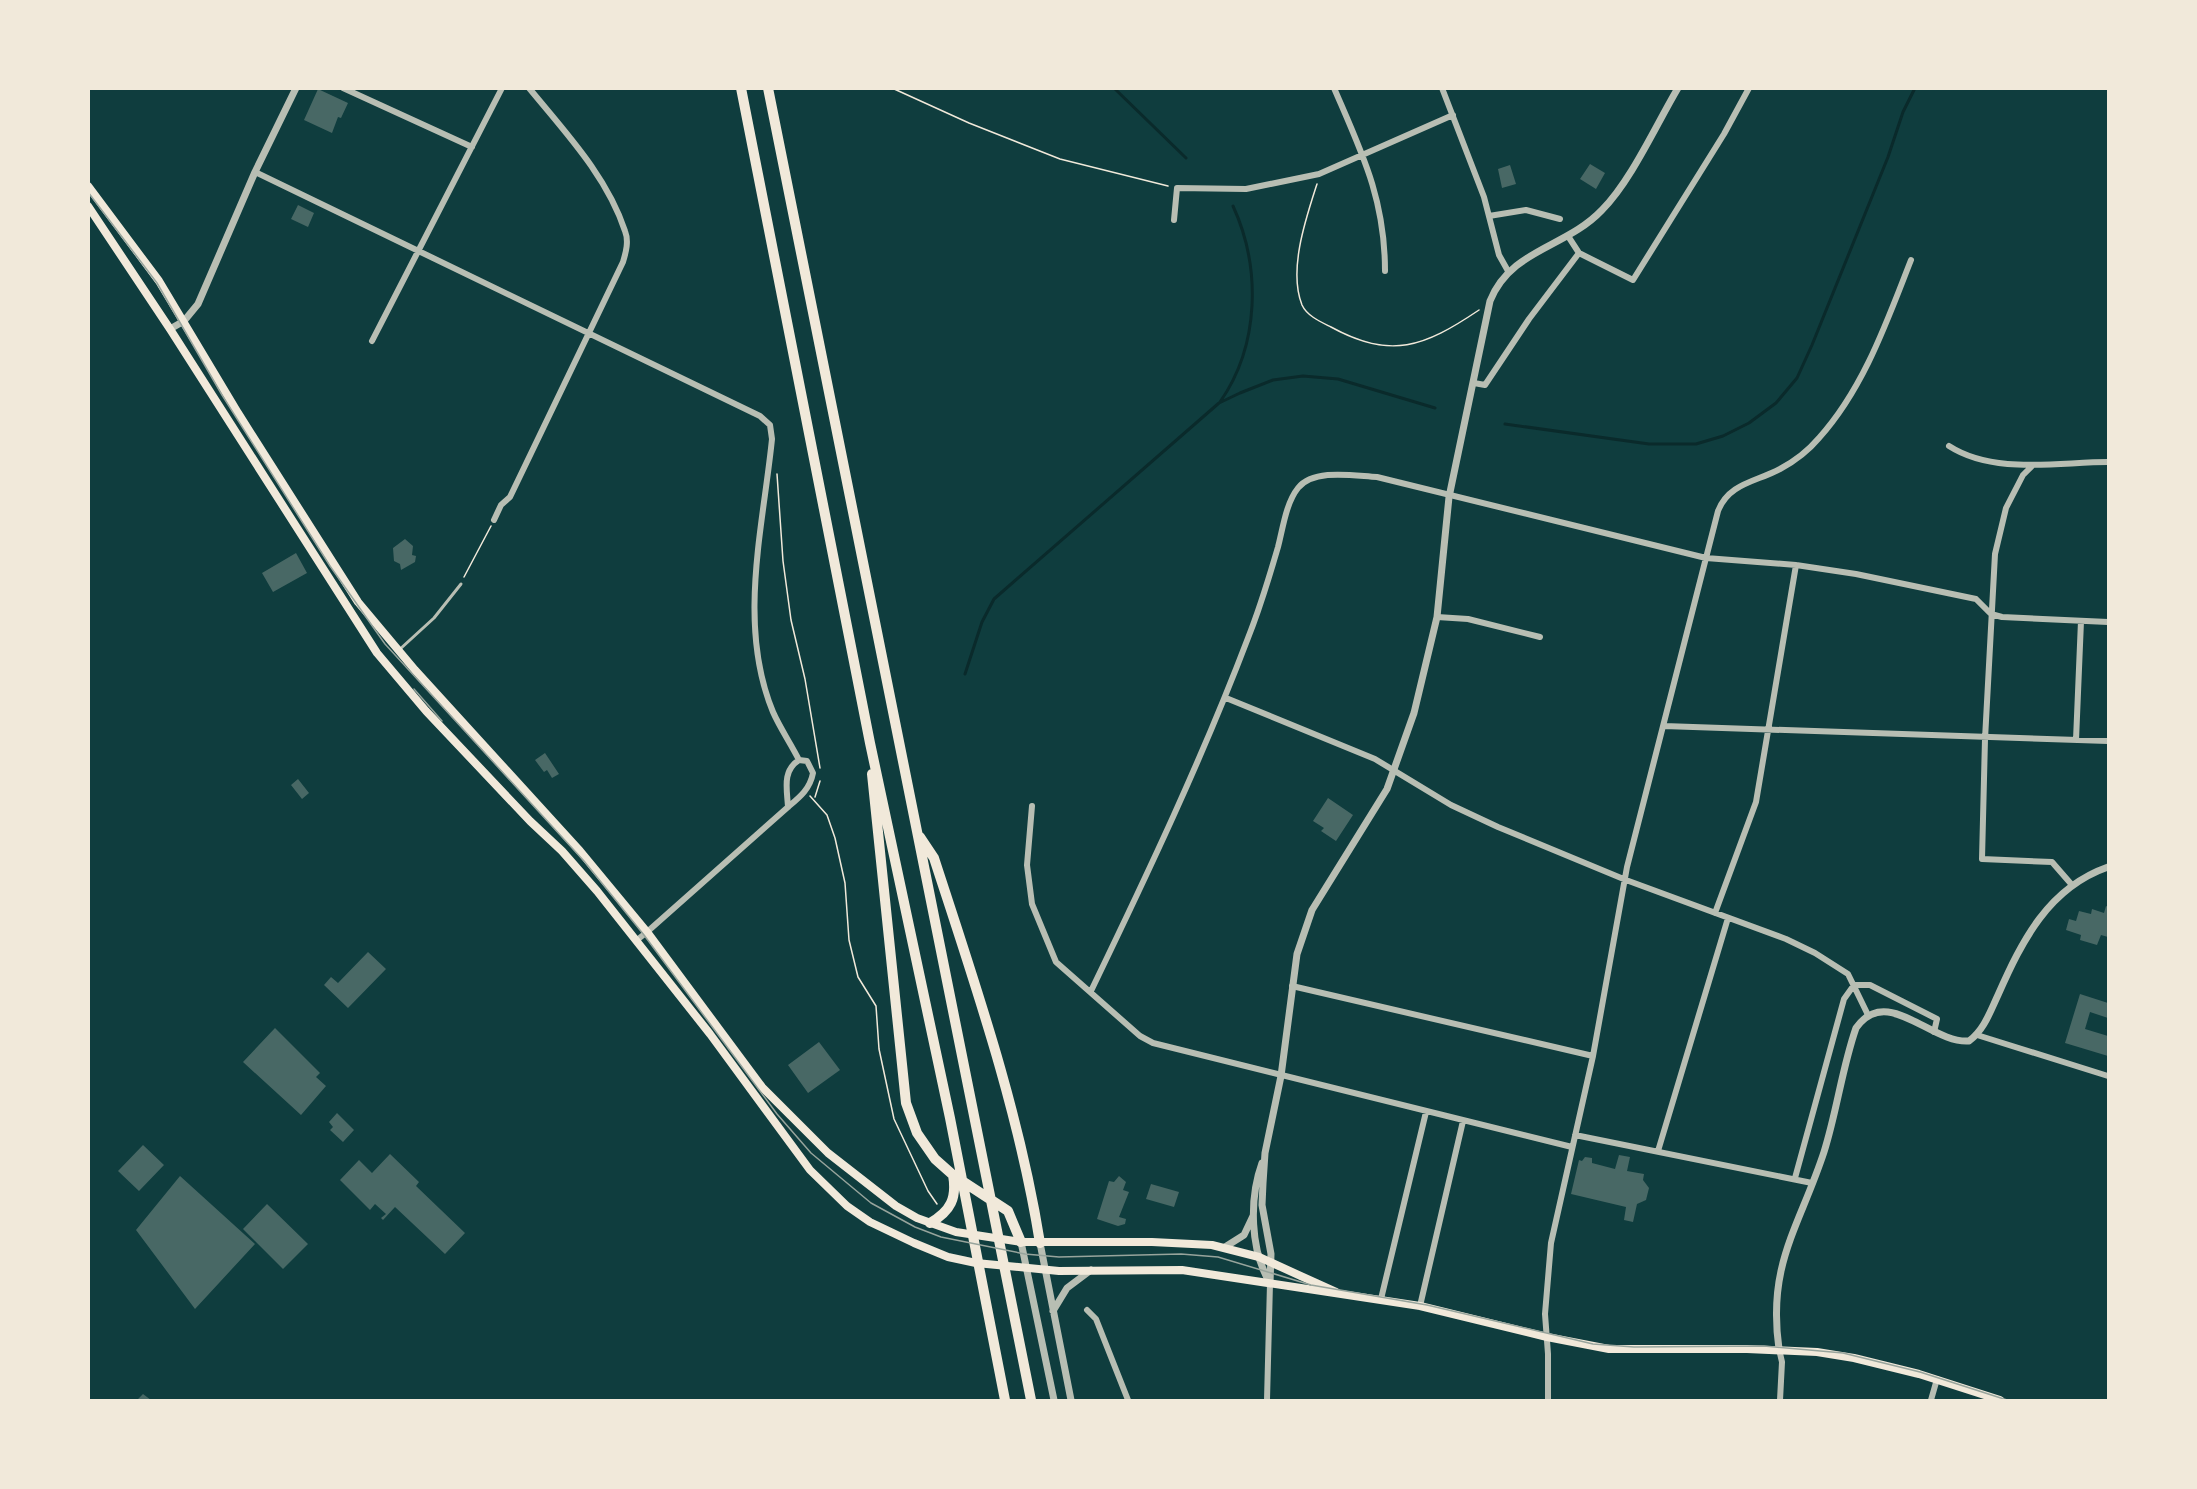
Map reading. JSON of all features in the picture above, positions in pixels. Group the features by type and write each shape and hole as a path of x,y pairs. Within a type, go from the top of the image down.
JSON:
{"highway":[{"path":"741,88 870,743 950,1118 1005,1401"},
{"path":"768,88 1031,1401"},
{"path":"870,743 873,798 906,1103 917,1133 935,1159 953,1175 1008,1211 1021,1242"},
{"path":"916,831 934,858 996,1052 1022,1150 1040,1243"},
{"path":"930,1223 948,1210 955,1189 953,1175"}],"main road":[{"path":"88,186 159,281 238,413 358,602 398,651 604,880 647,932 762,1087 799,1126 880,1195 930,1223 956,1232 1021,1242 1152,1242 1225,1247 1259,1257 1339,1293"},
{"path":"88,206 170,329 377,653 426,711 523,814 562,851 597,891 637,940 810,1170 847,1206 897,1236 948,1257 975,1263 1044,1270 1182,1270 1307,1291 1339,1293 1420,1306 1547,1337 1620,1349 1779,1349 1854,1358 1937,1379 2000,1401"}],"street":[{"path":"170,329 184,321 198,304 255,172 296,88"},
{"path":"343,88 472,147"},
{"path":"372,341 502,88"},
{"path":"493,522 501,505 510,497 623,262 627,248 626,232 587,159 529,88"},
{"path":"1334,88 1372,175 1385,238 1385,271"},
{"path":"1442,88 1489,216 1499,255 1508,271"},
{"path":"1270,1283 1259,1257 1254,1214 1258,1174 1265,1153 1281,1076 1297,954 1312,910 1396,770 1417,704 1437,617 1449,497 1490,301 1496,286 1508,271 1568,236 1608,205 1678,88"},
{"path":"1568,236 1579,253 1633,280 1724,134 1749,88"},
{"path":"1174,219 1177,188 1246,189 1319,174 1453,115"},
{"path":"255,172 760,416 770,425 769,471 756,566 756,645 773,712 799,760 807,762 813,773 811,784 804,794 637,940"},
{"path":"1489,216 1526,210 1560,219"},
{"path":"1474,383 1485,385 1529,319 1579,253"},
{"path":"1548,1401 1547,1266 1593,1056 1627,867 1718,511 1725,497 1732,490 1778,471 1800,457 1834,420 1877,343 1911,260"},
{"path":"1949,446 1967,457 2033,465 2109,462"},
{"path":"2033,465 2023,475 2014,491 2000,528 1992,574 1982,859 2052,862 2072,885"},
{"path":"1091,991 1187,787 1226,698 1262,604 1290,505 1297,489 1305,481 1337,475 1377,477 1449,497 1706,558 1796,565 1856,574 1976,599 1991,614 2002,617 2109,622"},
{"path":"1715,913 1756,802 1766,731 1796,565"},
{"path":"1437,617 1468,619 1540,637"},
{"path":"2076,740 2081,621"},
{"path":"1226,698 1396,770 1451,805 1626,880 1786,939 1815,953 1843,969 1854,985 1868,1015"},
{"path":"1664,726 1985,739 2109,741"},
{"path":"788,807 786,777 790,766 799,760"},
{"path":"1032,806 1027,865 1032,904 1056,962 1140,1036 1153,1043 1281,1076 1572,1147"},
{"path":"1779,1401 1782,1362 1776,1331 1778,1276 1786,1246 1824,1150 1856,1028 1868,1015 1887,1010 1958,1042 1969,1041 1977,1035 2028,932 2044,911 2072,885 2109,867"},
{"path":"1658,1151 1728,918"},
{"path":"1854,985 1870,985 1937,1019 1934,1032"},
{"path":"1795,1178 1844,999 1854,985"},
{"path":"1292,986 1593,1056"},
{"path":"1977,1035 2109,1076"},
{"path":"1381,1299 1426,1112"},
{"path":"1420,1306 1462,1121"},
{"path":"1575,1135 1812,1183"},
{"path":"1265,1153 1262,1196 1271,1262 1268,1401"},
{"path":"1225,1247 1244,1235 1254,1214"},
{"path":"1021,1242 1054,1401"},
{"path":"1040,1243 1071,1401"},
{"path":"1053,1311 1067,1288 1091,1270"},
{"path":"1087,1310 1096,1318 1128,1401"},
{"path":"1931,1401 1937,1379"}],"lane":[{"path":"398,651 434,618 461,584"}],"path":[{"path":"892,88 969,123 1060,159 1177,188"},
{"path":"1319,174 1297,252 1303,306 1313,318 1352,339 1388,348 1422,342 1464,320 1490,301"},
{"path":"769,471 778,474 783,561 791,620 805,679 820,769"},
{"path":"461,584 467,567 493,522"},
{"path":"814,797 820,786 820,777"},
{"path":"804,794 814,797 827,815 835,838 845,883 849,940 858,977 876,1006 879,1049 894,1119 928,1191 939,1206 948,1210"}],"building":[{"path":"318,89 348,103 341,118 338,117 332,133 304,120"},
{"path":"1590,164 1605,173 1596,189 1580,179"},
{"path":"1510,165 1516,184 1502,188 1498,169"},
{"path":"298,205 314,213 308,227 291,219"},
{"path":"405,539 413,546 412,555 416,556 415,562 401,570 400,564 394,561 393,548"},
{"path":"296,553 307,573 273,592 262,573"},
{"path":"545,753 559,774 552,778 547,770 544,772 535,760"},
{"path":"298,779 309,793 302,799 291,785"},
{"path":"1328,798 1353,815 1336,841 1321,831 1324,828 1313,821"},
{"path":"2106,906 2108,907 2108,937 2101,935 2097,945 2080,940 2081,935 2066,930 2069,919 2076,921 2079,911 2091,914 2092,909 2104,913"},
{"path":"368,952 386,969 348,1008 324,985 331,977 338,983"},
{"path":"2080,994 2108,1003 2108,1018 2090,1012 2085,1029 2108,1036 2108,1056 2065,1043"},
{"path":"275,1028 320,1073 316,1077 326,1086 301,1115 243,1062"},
{"path":"819,1042 840,1070 808,1093 788,1065"},
{"path":"337,1113 354,1130 343,1142 330,1130 333,1127 329,1122"},
{"path":"143,1145 164,1165 139,1191 118,1171"},
{"path":"390,1154 419,1182 416,1186 465,1233 445,1254 395,1207 383,1220 381,1218 386,1214 375,1204 370,1210 340,1180 359,1160 372,1173"},
{"path":"1619,1155 1630,1157 1627,1171 1644,1174 1643,1180 1649,1188 1646,1200 1637,1204 1633,1222 1624,1220 1626,1207 1571,1194 1579,1160 1582,1161 1585,1157 1592,1158 1592,1163 1615,1169"},
{"path":"180,1176 255,1244 195,1309 136,1230"},
{"path":"1119,1176 1126,1182 1123,1190 1129,1192 1119,1217 1126,1219 1125,1224 1118,1226 1097,1219 1109,1181 1114,1182"},
{"path":"1151,1184 1179,1192 1174,1207 1146,1199"},
{"path":"267,1204 308,1244 283,1269 243,1229"},
{"path":"143,1394 151,1400 137,1400"}],"waterway":[{"path":"1114,88 1186,158"},
{"path":"1505,424 1649,444 1696,444 1723,436 1749,423 1776,403 1797,378 1812,345 1888,157 1903,112 1915,88"},
{"path":"1220,402 1243,356 1252,306 1252,280 1248,254 1233,206"},
{"path":"965,674 982,622 994,599 1219,403 1273,380 1303,376 1338,379 1435,408"}],"tram line":[{"path":"88,192 157,283 222,395 330,566 385,644 584,861 644,935 777,1114 811,1153 871,1203 915,1227 941,1237 1025,1254 1059,1257 1181,1254 1218,1257 1311,1285 1427,1305 1593,1344 1634,1347 1764,1346 1843,1353 1920,1372 2007,1400"},
{"path":"414,689 442,721"}]}
